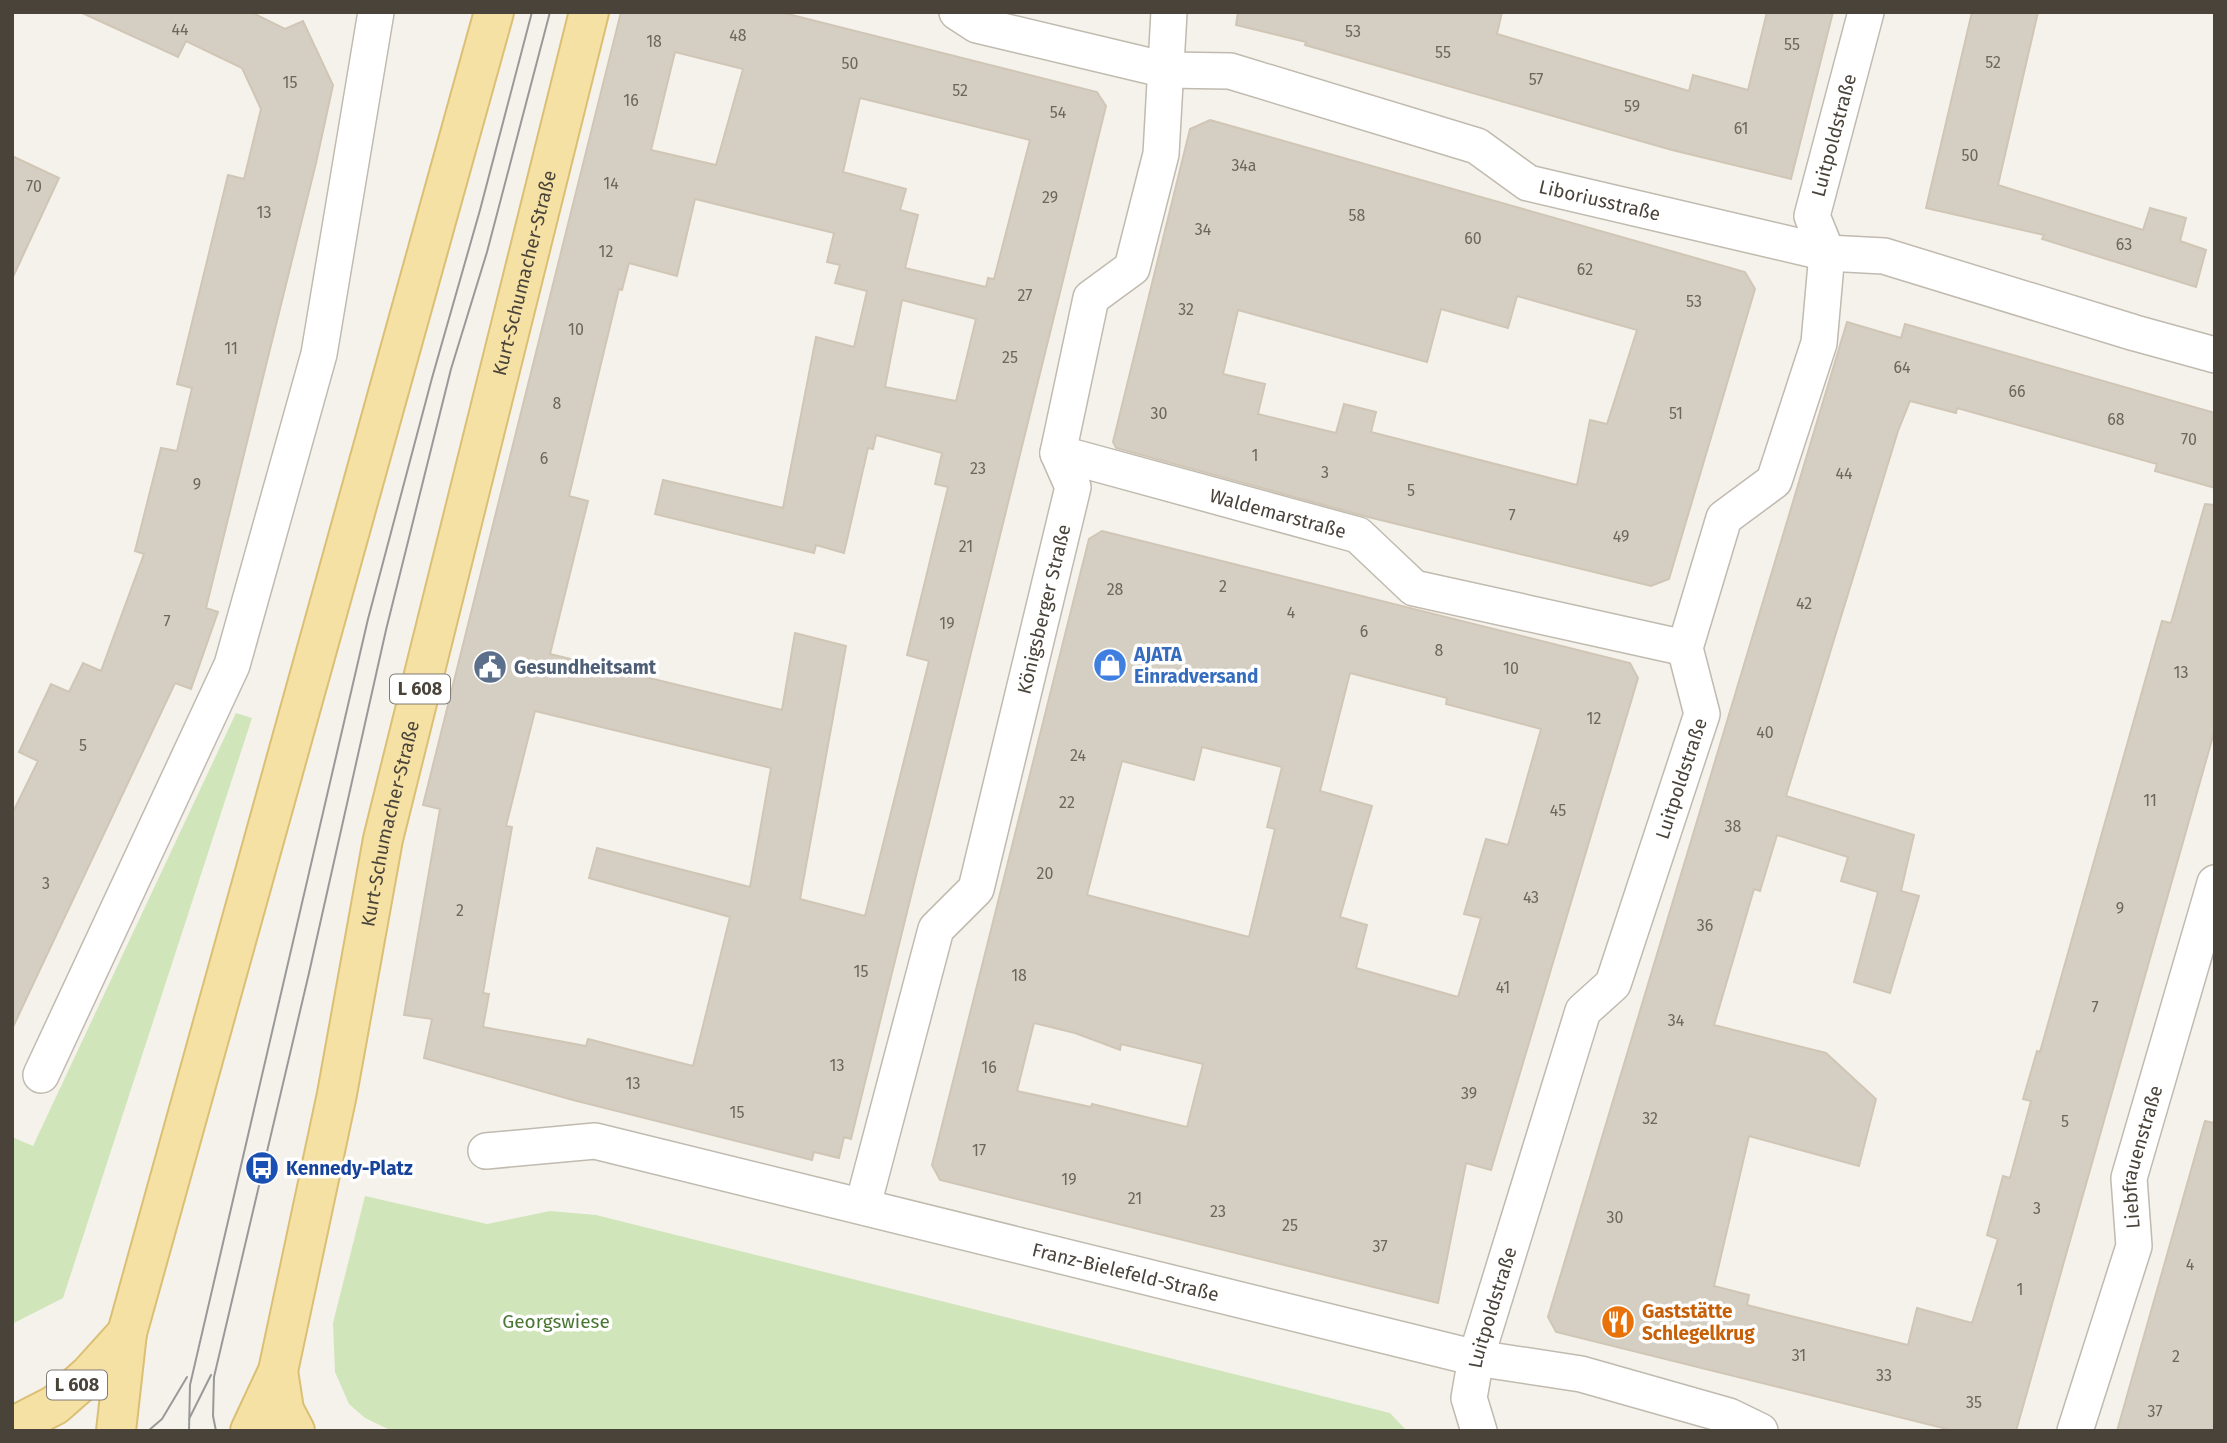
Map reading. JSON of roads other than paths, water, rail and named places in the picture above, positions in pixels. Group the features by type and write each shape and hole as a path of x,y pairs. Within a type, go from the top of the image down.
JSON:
{"main road":[{"name":"L 608","path":"116,1431 127,1333 494,12"},
{"name":"Kurt-Schumacher-Straße","path":"250,1431 278,1371 339,1083 383,839 589,12"},
{"name":"L 608","path":"22,1427 55,1405 89,1375 127,1333"},
{"name":"L 608","path":"278,1371 284,1410 295,1431"}],"street":[{"path":"41,1075 232,665 319,354 376,12"},
{"name":"Liboriusstraße","path":"957,12 977,25 1166,70 1230,71 1477,146 1528,183 1827,253 1884,256 2123,330 2215,355"},
{"path":"1058,453 1091,298 1132,268 1161,154 1169,12"},
{"name":"Luitpoldstraße","path":"1479,1431 1469,1398 1476,1358 1583,1012 1613,984 1702,714 1685,648 1724,518 1774,481 1819,343 1827,253 1812,216 1866,12"},
{"name":"Waldemarstraße","path":"1058,453 1358,535 1414,588 1685,648"},
{"name":"Königsberger Straße","path":"863,1205 936,929 976,889 1073,486 1058,453"},
{"name":"Liebfrauenstraße","path":"2075,1431 2134,1246 2129,1178 2215,883"},
{"name":"Franz-Bielefeld-Straße","path":"486,1151 595,1141 1476,1358 1581,1374 1729,1416 1760,1431"}],"tram line":[{"path":"189,1431 190,1385 368,619 532,12"},
{"path":"216,1431 213,1416 214,1377 386,630 451,369 487,252 550,12"},
{"path":"189,1419 211,1375"},
{"path":"148,1431 162,1419 187,1377"}],"place":[{"name":"AJATA Einradversand","path":"1110,665"},
{"name":"Gesundheitsamt","path":"490,667"},
{"name":"Kennedy-Platz","path":"262,1168"},
{"name":"Gaststätte Schlegelkrug","path":"1618,1322"}],"park label":[{"name":"Georgswiese","path":"556,1321"}]}
